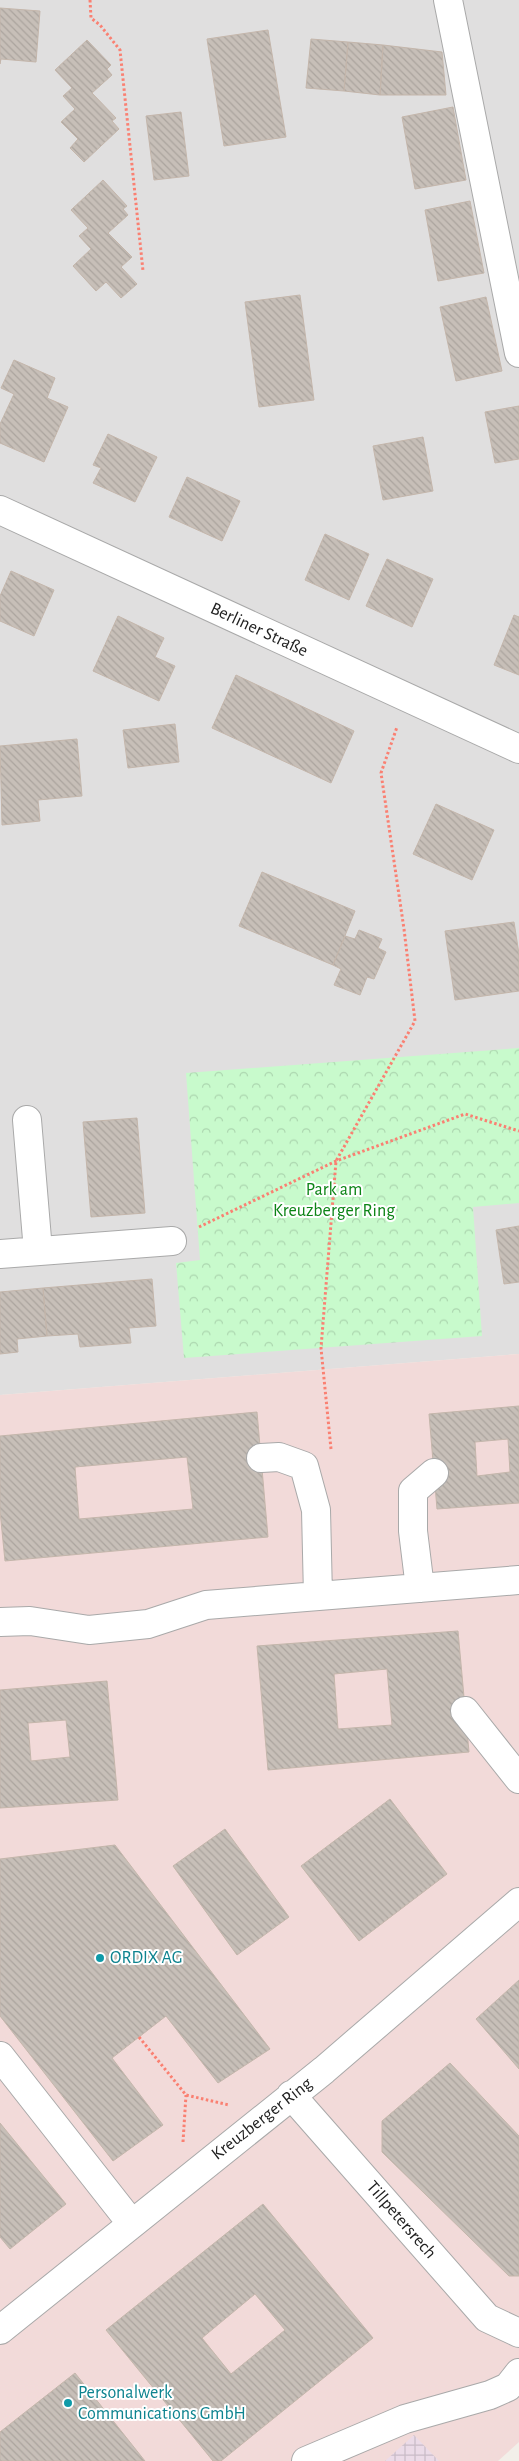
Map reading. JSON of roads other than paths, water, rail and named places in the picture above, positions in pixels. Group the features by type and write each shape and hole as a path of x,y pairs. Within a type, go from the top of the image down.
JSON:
{"street":[{"path":"448,0 519,353"},
{"name":"Berliner Straße","path":"0,510 519,749"},
{"path":"27,1120 38,1251"},
{"path":"0,1254 172,1241"},
{"path":"261,1458 278,1457 304,1466 316,1510 318,1596"},
{"path":"420,1588 413,1531 413,1491 434,1473"},
{"path":"0,1622 30,1621 88,1630 148,1624 206,1604 519,1580"},
{"path":"465,1711 519,1779"},
{"name":"Kreuzberger Ring","path":"0,2330 324,2070 519,1902"},
{"path":"0,2056 132,2224"},
{"name":"Tillpetersrech","path":"291,2095 487,2318 519,2334"},
{"path":"306,2461 405,2419 490,2395 508,2387 519,2374"}],"place":[{"name":"ORDIX AG","path":"100,1958"},
{"name":"Personalwerk Communications GmbH","path":"68,2403"}],"park label":[{"name":"Park am Kreuzberger Ring","path":"334,1200"}]}
